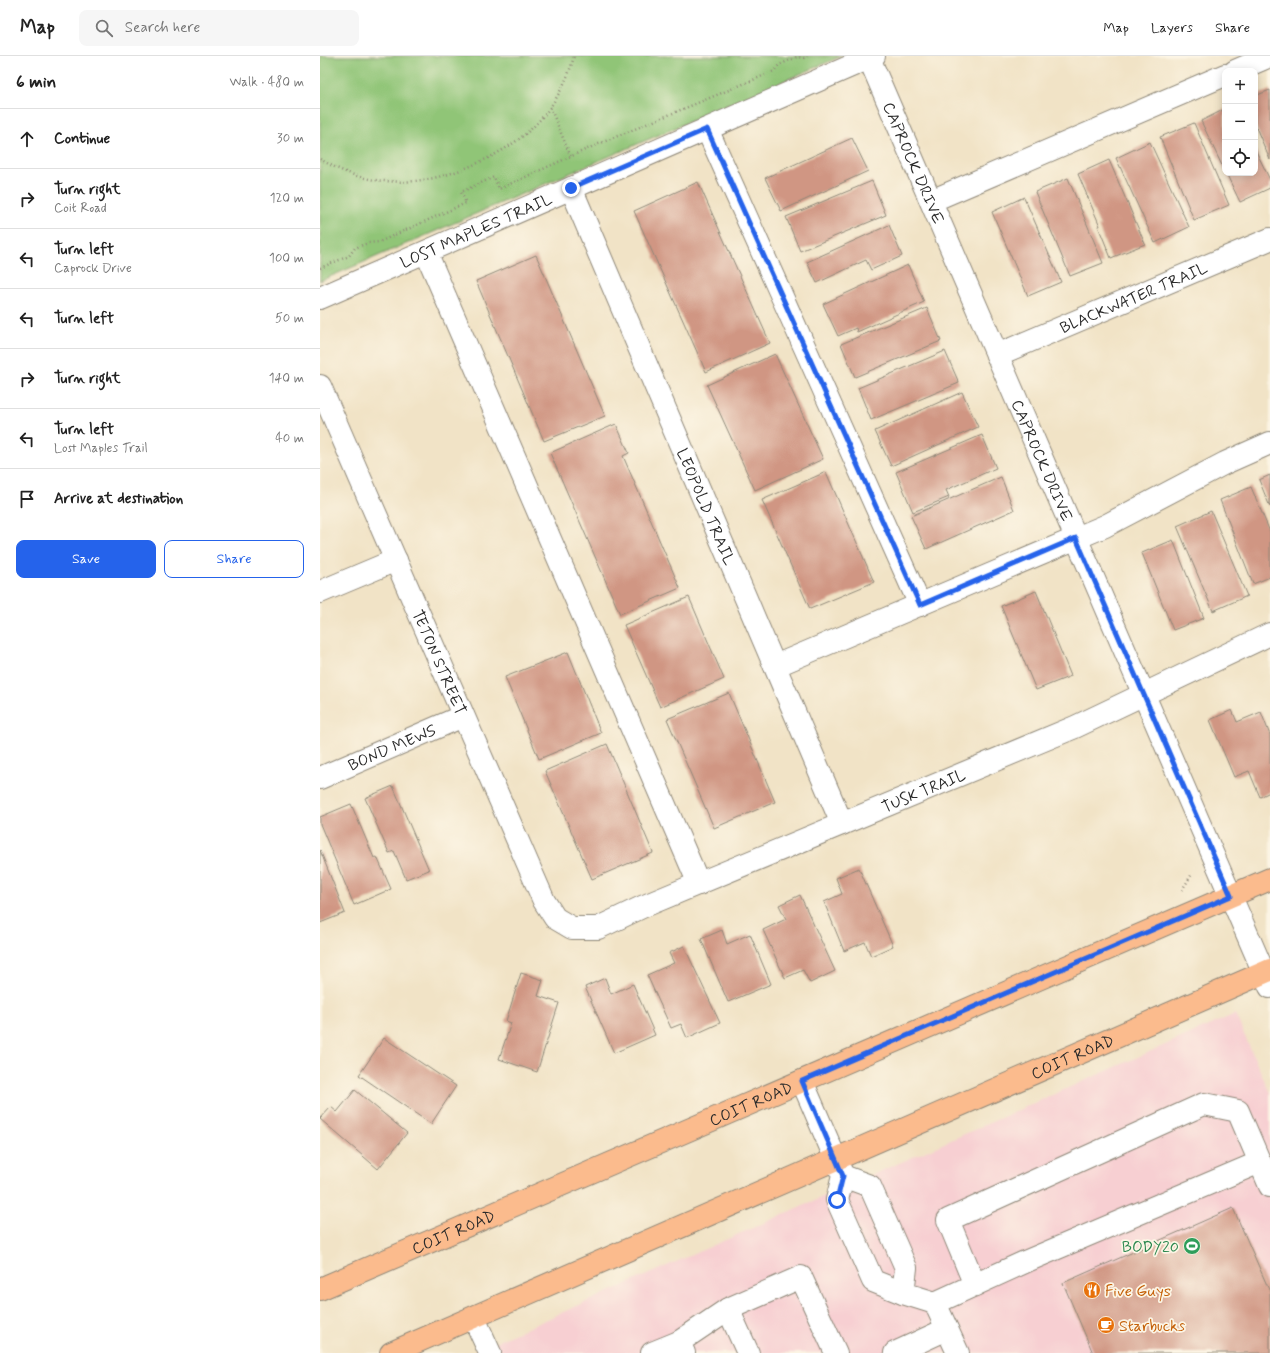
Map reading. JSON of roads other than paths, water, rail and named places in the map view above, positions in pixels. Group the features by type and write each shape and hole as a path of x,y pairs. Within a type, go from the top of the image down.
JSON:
{"main road":[{"name":"COIT ROAD","path":"320,1289 1270,879"},
{"name":"COIT ROAD","path":"391,1353 840,1168 1268,977"}],"street":[{"path":"1242,68 1270,56"},
{"name":"LOST MAPLES TRAIL","path":"320,298 871,57"},
{"name":"CAPROCK DRIVE","path":"871,57 997,355 1231,896 1268,977"},
{"path":"931,201 1222,76"},
{"path":"707,129 920,605"},
{"name":"LEOPOLD TRAIL","path":"571,188 842,824"},
{"name":"BLACKWATER TRAIL","path":"997,355 1270,239"},
{"path":"426,252 699,884"},
{"name":"TETON STREET","path":"320,386 544,901 555,918 572,928"},
{"path":"775,666 1105,526 1225,463 1270,443"},
{"path":"320,592 396,560"},
{"name":"TUSK TRAIL","path":"572,928 598,928 642,907 1075,727 1270,634"},
{"name":"BOND MEWS","path":"320,778 464,716"},
{"path":"802,1081 840,1168 837,1200 873,1280 903,1293 935,1303 1042,1255 1260,1162"},
{"path":"975,1285 948,1220 1204,1104 1238,1111 1270,1186"},
{"path":"840,1168 870,1186 906,1268 903,1293"},
{"path":"652,1353 682,1348 728,1309 801,1277 836,1353"},
{"path":"935,1303 958,1353"},
{"path":"728,1309 748,1353"},
{"path":"474,1318 490,1353"},
{"path":"895,1353 947,1329"}],"place":[{"name":"BODY20","path":"1192,1246"},
{"name":"Five Guys","path":"1092,1290"},
{"name":"Starbucks","path":"1106,1325"}]}
